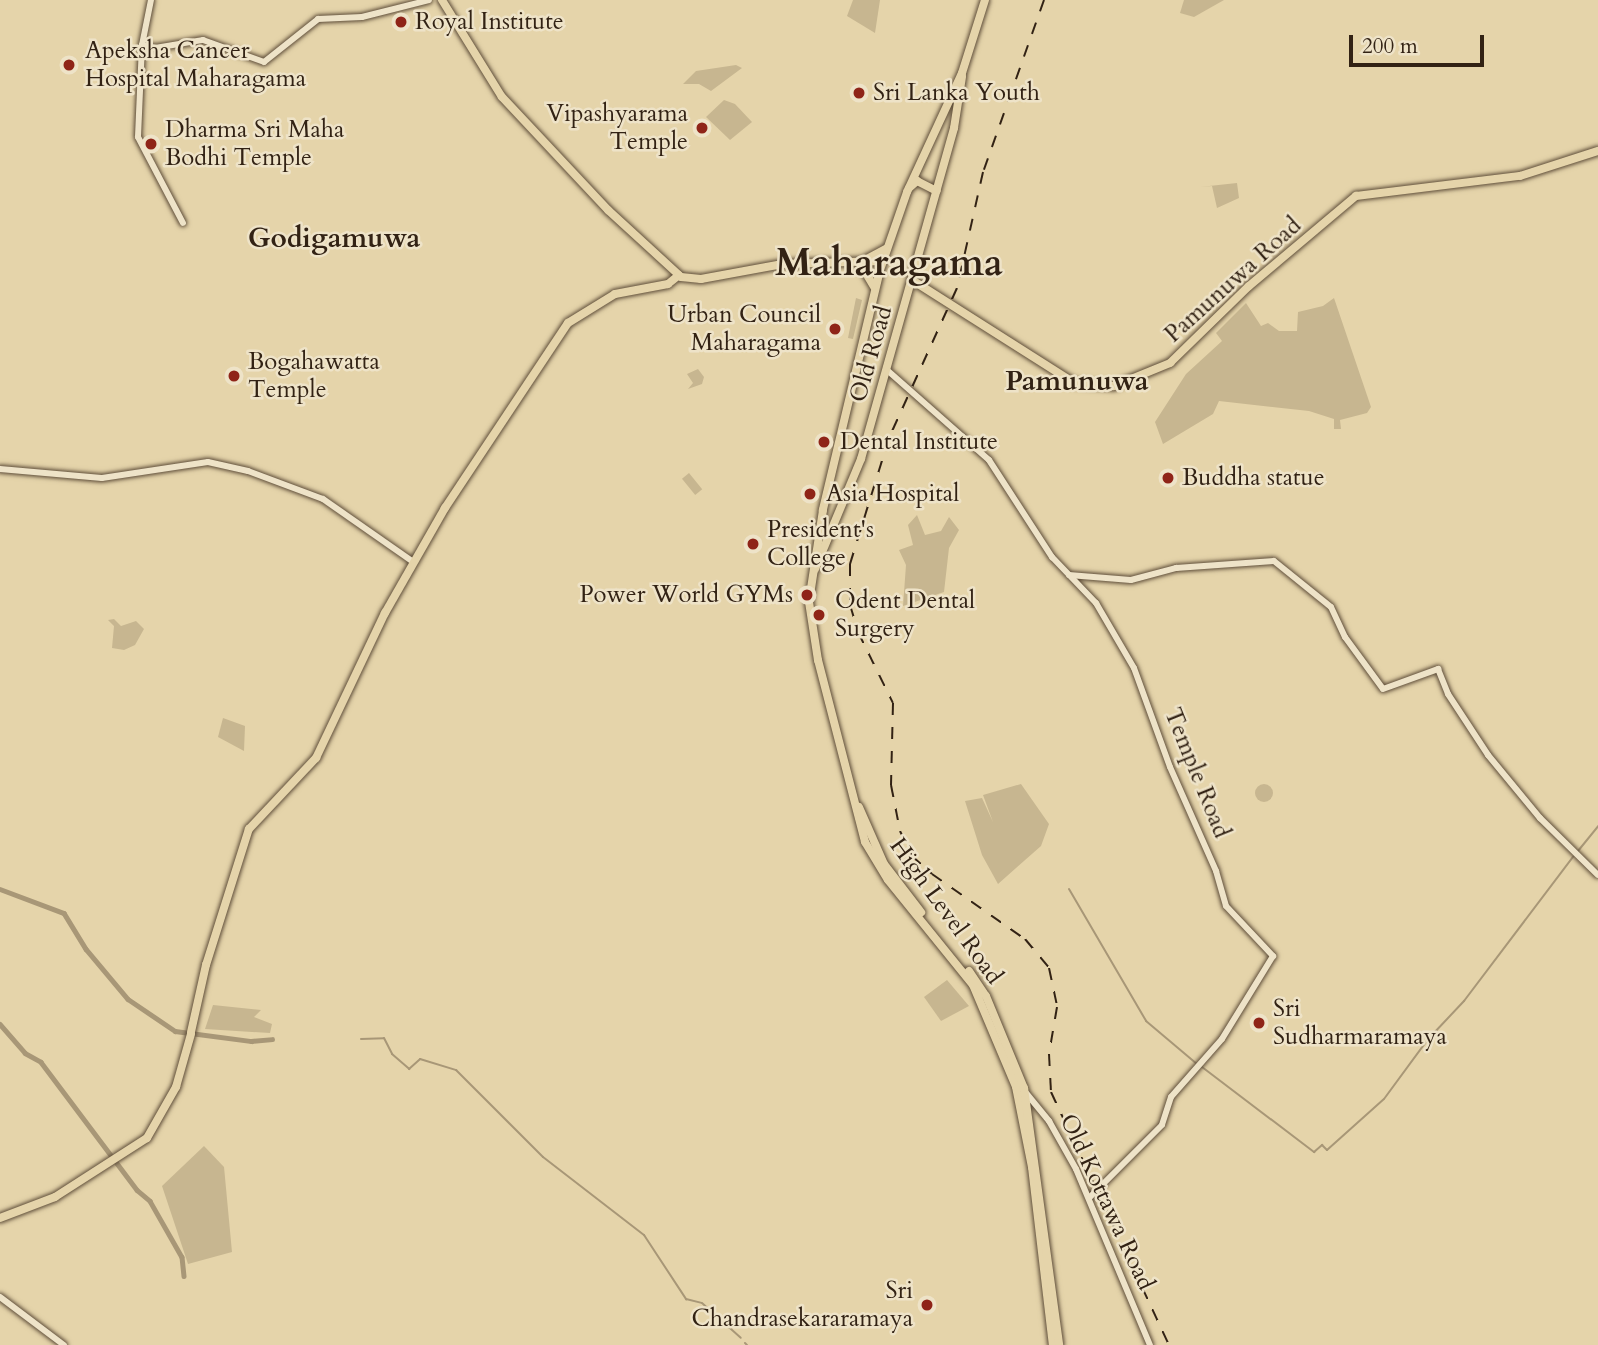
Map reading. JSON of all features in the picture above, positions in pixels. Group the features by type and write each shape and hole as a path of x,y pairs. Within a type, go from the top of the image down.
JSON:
{"main road":[{"path":"442,0 502,97 679,275 701,279 782,264 883,261"},
{"name":"High Level Road","path":"985,0 962,73 909,188 875,288 817,537 810,578 812,625 870,839 891,874 978,983 1020,1088 1053,1345"},
{"name":"Old Road","path":"810,578 829,541 861,459 954,128 962,73"},
{"name":"Pamunuwa Road","path":"912,280 1074,383 1114,386 1170,363 1248,287 1356,196 1520,176 1598,151"},
{"path":"909,188 917,181 937,191"},
{"path":"860,263 887,248"},
{"path":"860,263 880,270"},
{"path":"860,263 875,288"},
{"path":"657,284 671,269"},
{"path":"0,1218 55,1197 147,1138 156,1126 176,1087 206,965 249,829 316,758 412,561 568,323 604,299 657,284 668,284 679,275"},
{"path":"817,537 821,543 829,541"},
{"name":"High Level Road","path":"1020,1088 1059,1345"}],"street":[{"path":"151,0 142,45 138,137 183,223"},
{"path":"142,45 155,48 203,40 264,62 318,19 362,17 429,0"},
{"name":"Temple Road","path":"887,370 989,460 1069,575 1096,603 1135,668 1170,767 1216,871 1226,906 1273,956 1222,1040 1171,1097 1162,1125 1089,1198"},
{"path":"0,469 103,478 165,470 190,462 221,465 323,499 412,561"},
{"path":"1069,575 1131,580 1176,568 1274,561 1332,607 1345,638 1383,690 1438,669 1448,694 1488,755 1540,818 1598,875"},
{"name":"Old Kottawa Road","path":"1020,1088 1049,1121 1089,1198 1150,1345"},
{"path":"0,1297 64,1345"}],"shaded area":[{"path":"853,0 880,0 875,33 847,16"},
{"path":"1184,0 1224,0 1194,17 1180,13"},
{"path":"736,65 742,68 711,91 699,84 683,84 696,71"},
{"path":"724,100 735,104 752,122 730,140 706,117"},
{"path":"1237,183 1239,198 1217,208 1212,186 1200,187"},
{"path":"856,298 862,300 853,339 848,338"},
{"path":"1334,298 1371,407 1367,413 1340,420 1341,429 1334,429 1334,419 1309,411 1219,401 1213,414 1163,444 1155,422 1186,374 1222,341 1216,333 1246,303 1261,326 1268,323 1279,331 1297,331 1298,312 1323,306"},
{"path":"698,369 704,377 702,384 688,389 693,383 687,374"},
{"path":"689,473 702,489 695,495 682,479"},
{"path":"917,515 925,535 941,531 949,517 959,530 949,548 944,592 903,606 906,565 899,550 913,545 908,525"},
{"path":"114,619 121,626 136,621 144,629 135,645 124,650 112,648 114,626 108,620"},
{"path":"223,718 245,726 244,751 218,737"},
{"path":"1021,784 1049,824 1041,846 998,884 982,855 965,801 982,798 993,822 983,795"},
{"path":"1264,784 1270,787 1273,793 1270,799 1264,802 1258,799 1255,793 1258,787"},
{"path":"947,980 969,1006 941,1021 924,997"},
{"path":"213,1005 261,1010 254,1017 272,1024 270,1033 205,1029"},
{"path":"204,1146 224,1167 232,1252 188,1264 162,1186"}],"waterway":[{"path":"1578,851 1598,826"},
{"path":"1432,1035 1464,1001 1573,857"},
{"path":"0,889 64,913 86,949 128,999 175,1031 251,1041 272,1039"},
{"path":"1069,889 1146,1021 1197,1064"},
{"path":"0,1024 25,1053 41,1062 137,1190 150,1201 182,1257 184,1276"},
{"path":"361,1039 384,1038 392,1054 409,1069 420,1059 456,1070 543,1157 644,1235 686,1299 702,1303 741,1338"},
{"path":"1202,1067 1314,1152 1322,1145 1327,1150 1384,1099 1428,1039"}],"railway":[{"path":"1044,0 983,172 957,288 889,438 850,564 850,605 858,632 893,703 891,785 900,831 912,856 932,874 1025,939 1049,968 1057,1007 1049,1054 1051,1092 1169,1345"}],"place":[{"name":"Royal Institute","path":"401,22"},
{"name":"Apeksha Cancer Hospital Maharagama","path":"69,65"},
{"name":"Sri Lanka Youth","path":"859,93"},
{"name":"Vipashyarama Temple","path":"702,128"},
{"name":"Dharma Sri Maha Bodhi Temple","path":"151,144"},
{"name":"Urban Council Maharagama","path":"835,329"},
{"name":"Bogahawatta Temple","path":"234,376"},
{"name":"Dental Institute","path":"824,442"},
{"name":"Buddha statue","path":"1168,478"},
{"name":"Asia Hospital","path":"810,494"},
{"name":"President's College","path":"753,544"},
{"name":"Power World GYMs","path":"807,595"},
{"name":"Odent Dental Surgery","path":"819,615"},
{"name":"Sri Sudharmaramaya","path":"1259,1023"},
{"name":"Sri Chandrasekararamaya","path":"927,1305"}],"district":[{"name":"Godigamuwa","path":"334,238"},
{"name":"Maharagama","path":"889,264"},
{"name":"Pamunuwa","path":"1077,381"}]}
